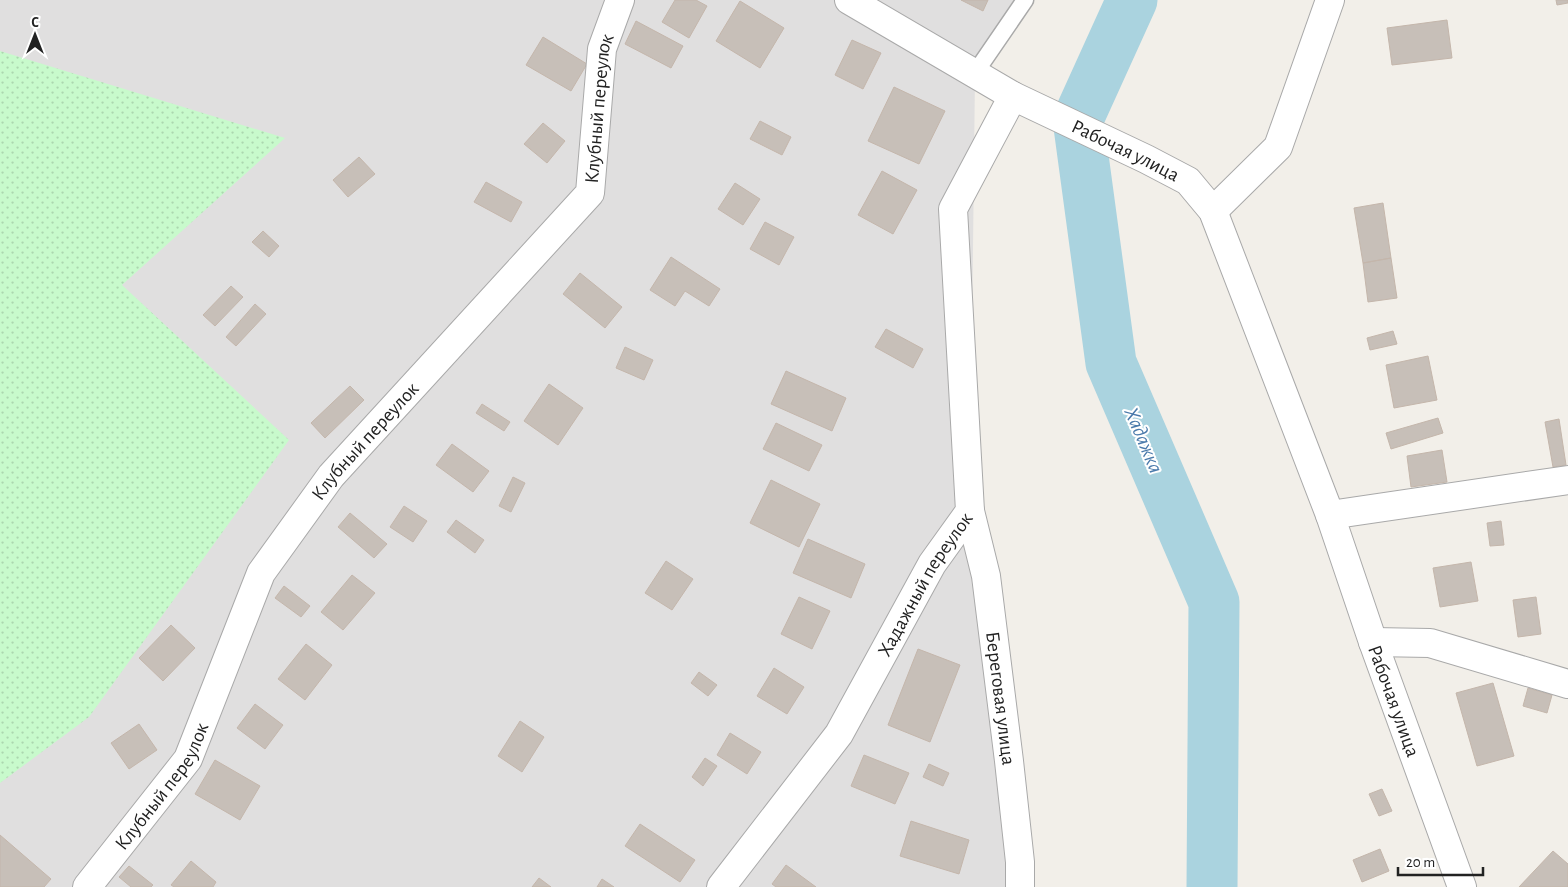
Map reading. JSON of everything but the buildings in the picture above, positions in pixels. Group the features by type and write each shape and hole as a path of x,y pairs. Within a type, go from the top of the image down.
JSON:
{"street":[{"name":"Клубный переулок","path":"87,887 188,760 261,573 331,476 590,193 602,50 620,0"},
{"name":"Рабочая улица","path":"849,0 1014,96 1188,181 1213,211 1330,514 1373,642 1462,887"},
{"path":"1213,211 1278,147 1330,0"},
{"name":"Хадажный переулок","path":"721,887 839,734 932,564 970,511 953,209 1014,96"},
{"path":"1330,514 1568,480"},
{"name":"Береговая улица","path":"970,511 986,576 1009,761 1020,862 1020,887"},
{"path":"1373,642 1430,643 1568,684"}],"lane":[{"path":"975,73 1025,0"}],"shaded area":[{"path":"0,0 1027,0 975,74 970,511 1011,887 0,887"}],"green space":[{"path":"0,51 285,138 122,285 289,440 89,717 0,783"}],"waterway":[{"name":"Хадажка","path":"1132,0 1078,119 1111,363 1214,602 1212,887"}]}
